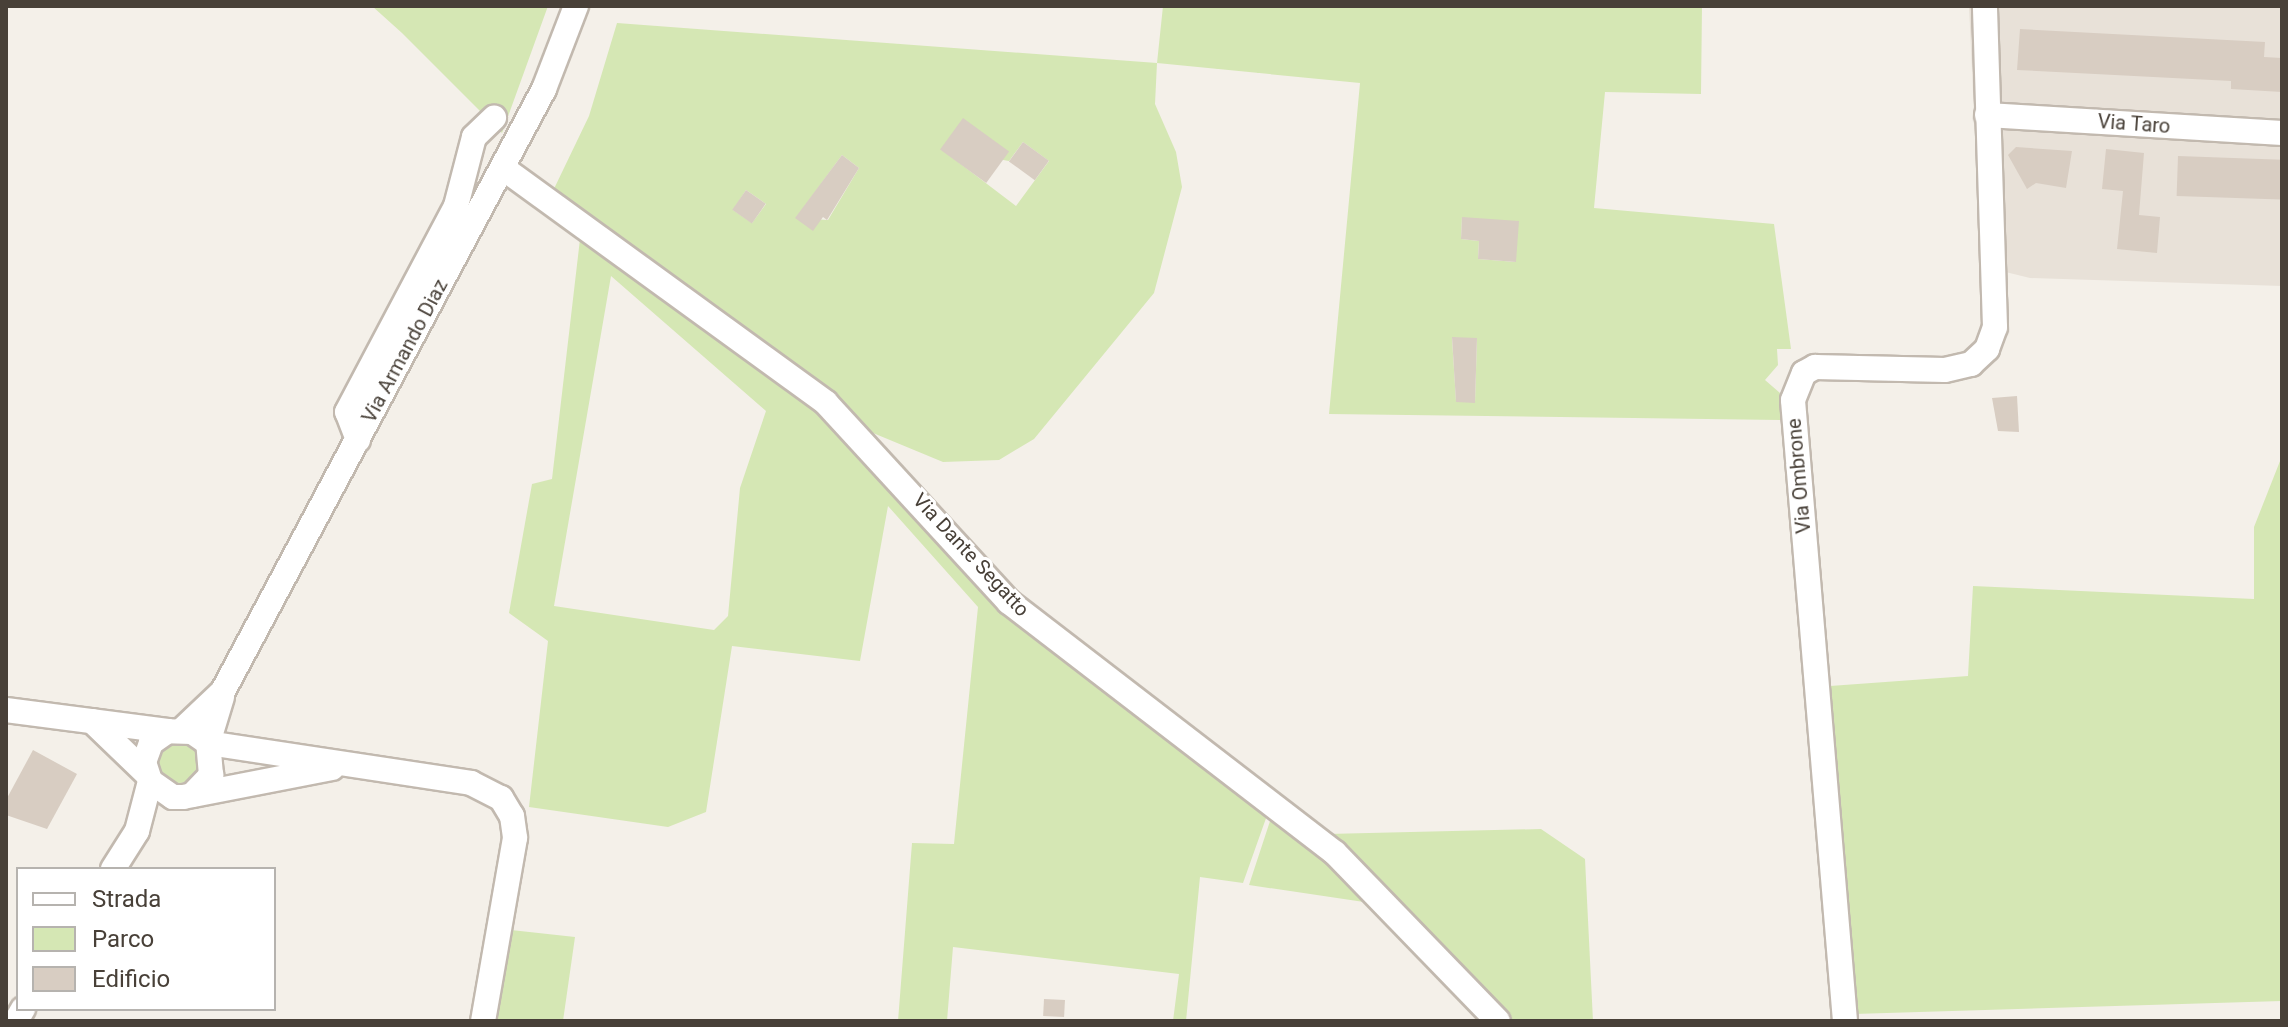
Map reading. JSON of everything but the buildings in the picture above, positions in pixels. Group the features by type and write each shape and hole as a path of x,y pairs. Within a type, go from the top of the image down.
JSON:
{"street":[{"name":"Via Armando Diaz","path":"137,831 211,775 208,743 223,691 553,71 576,6"},
{"name":"Via Ombrone","path":"1845,1021 1793,400 1804,373 1815,367 1945,370 1971,364 1987,349 1995,327 1985,6"},
{"name":"Via Taro","path":"1987,115 2282,133"},
{"path":"358,440 347,412 456,206 474,137 494,118"},
{"name":"Via Dante Segatto","path":"503,168 859,431 1009,602 1335,853 1498,1021"},
{"name":"Via Armando Diaz","path":"114,867 137,831 148,777 146,752 223,691"},
{"path":"6,710 176,730 208,743 478,785 509,809 515,838 483,1021"},
{"path":"90,719 164,794 187,796 347,766"}],"shaded area":[{"path":"1969,6 2282,6 2282,286 2030,278 1981,266"}],"green space":[{"path":"372,6 548,6 502,133 402,33"},
{"path":"1163,6 1702,6 1701,94 1605,92 1594,208 1774,224 1791,349 1777,349 1778,365 1765,380 1780,393 1782,420 1329,414 1360,83 1157,63","holes":["1462,217 1516,262 1478,259 1479,241 1461,239","1452,338 1477,339 1475,402 1456,401"]},
{"path":"617,23 1157,63 1155,104 1176,152 1182,187 1154,293 1034,439 999,460 943,462 873,433 849,410 551,195 589,116","holes":["1023,142 1049,161 1016,206 941,149 1009,161","842,155 859,168 828,220 796,218","746,190 766,204 752,223 733,210"]},
{"path":"580,239 824,407 1008,609 1270,807 1243,883 1200,877 1186,1021 1173,1021 1179,974 953,947 947,1021 898,1021 912,843 954,844 978,607 888,506 860,661 732,646 706,812 668,827 529,807 548,641 509,613 532,484 552,479","holes":["611,276 766,411 740,488 728,616 714,630 554,606"]},
{"path":"2282,456 2282,1001 1854,1014 1830,686 1968,676 1973,586 2254,599 2254,527"},
{"path":"179,743 193,749 199,763 193,777 179,783 165,777 159,763 165,749"},
{"path":"1274,809 1327,834 1541,829 1585,859 1593,1021 1501,1021 1384,905 1249,885"},
{"path":"511,930 575,937 563,1021 493,1021"}]}
